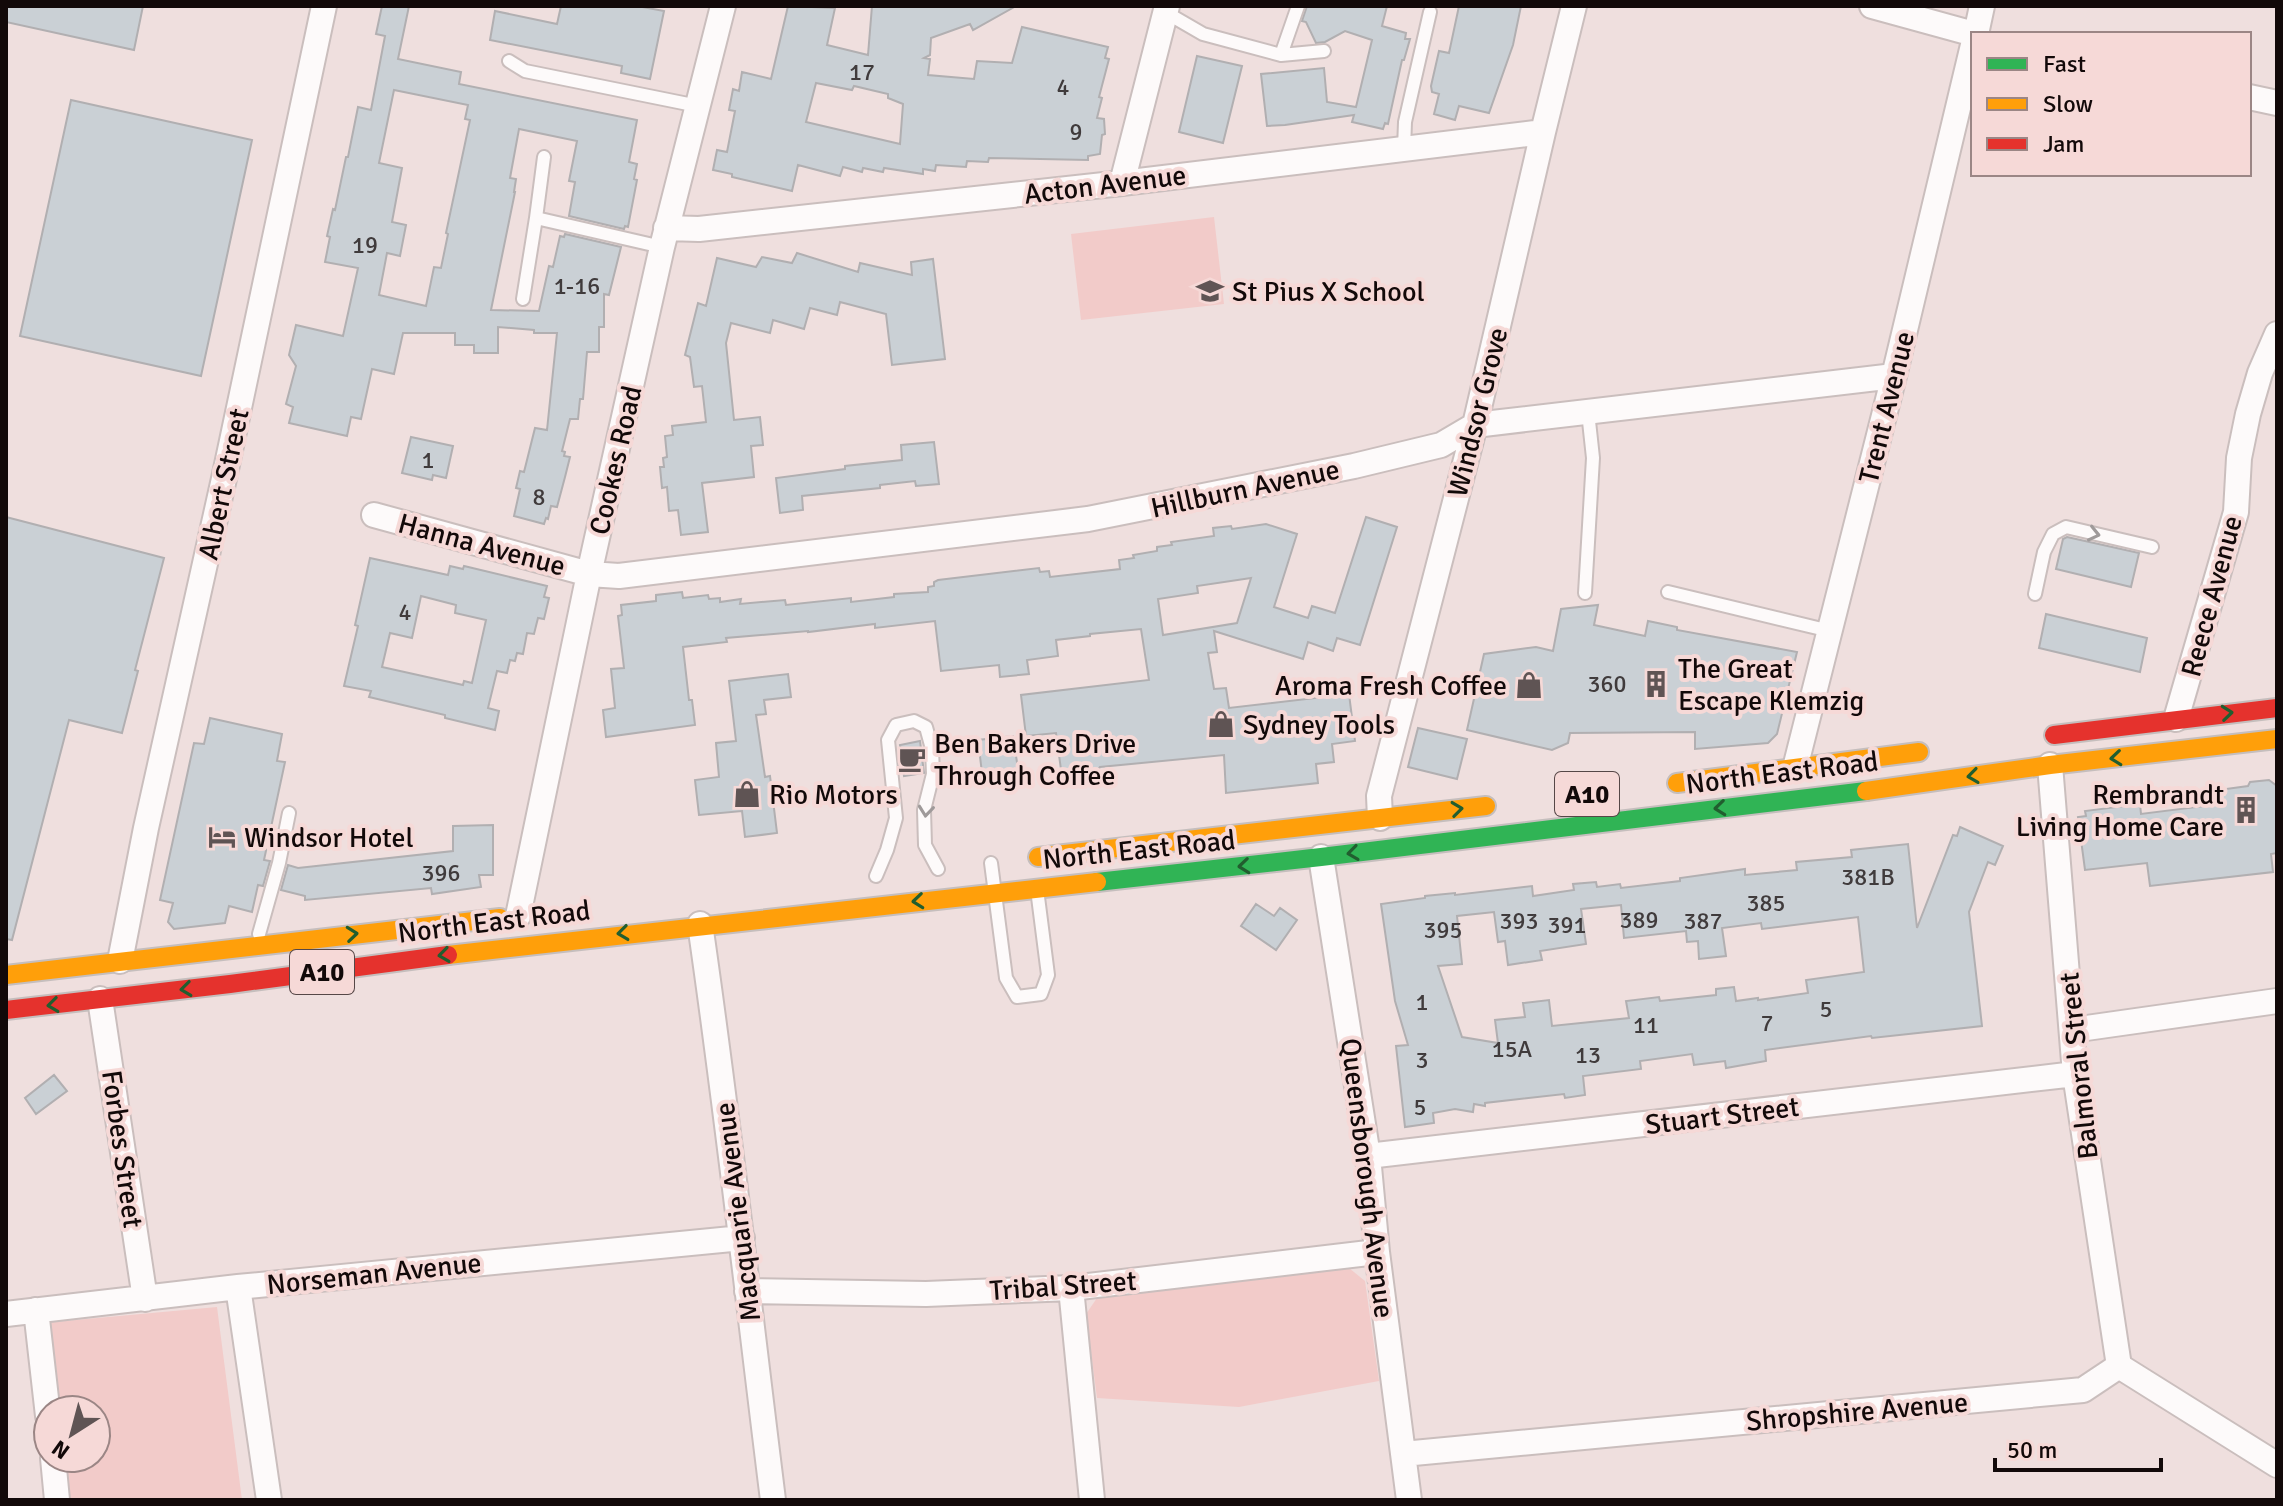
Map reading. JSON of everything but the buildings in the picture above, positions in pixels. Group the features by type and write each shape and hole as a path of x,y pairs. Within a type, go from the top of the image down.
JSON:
{"highway":[{"path":"2050,765 2039,737 2277,708"},
{"path":"2176,719 2181,751"},
{"name":"North East Road","path":"6,1010 521,945 699,917 1037,888 1321,857 2277,739"},
{"name":"North East Road","path":"1660,785 1931,751"},
{"path":"1795,768 1798,800"},
{"name":"North East Road","path":"1005,861 1497,804"},
{"path":"1380,818 1385,849"},
{"path":"1317,826 1321,857"},
{"name":"North East Road","path":"6,975 525,915"},
{"path":"521,945 525,915"},
{"path":"108,963 112,998"}],"street":[{"name":"Albert Street","path":"108,963 146,828 324,6"},
{"name":"Cookes Road","path":"525,915 589,574 664,238 723,6"},
{"name":"Windsor Grove","path":"1380,818 1380,791 1475,425 1574,6"},
{"path":"1872,6 1971,33"},
{"path":"1976,32 1982,6"},
{"path":"1122,183 1166,9"},
{"name":"Trent Avenue","path":"1795,768 1971,53"},
{"path":"2251,97 2277,103"},
{"name":"Acton Avenue","path":"664,238 699,229 1122,183 1543,132"},
{"name":"Reece Avenue","path":"2176,719 2236,512 2239,458 2248,414 2260,373 2277,334"},
{"name":"Hillburn Avenue","path":"589,574 619,576 1088,519 1354,466 1441,445 1475,425 1894,376"},
{"name":"Hanna Avenue","path":"374,515 589,574"},
{"name":"Balmoral Street","path":"2050,765 2075,1074 2119,1366"},
{"name":"Queensborough Avenue","path":"1321,857 1368,1156 1377,1252 1409,1500"},
{"name":"Macquarie Avenue","path":"699,917 773,1500"},
{"name":"Forbes Street","path":"112,998 145,1299"},
{"path":"2072,1030 2277,1001"},
{"name":"Stuart Street","path":"1368,1156 2075,1074"},
{"name":"Norseman Avenue","path":"6,1314 238,1287 742,1238"},
{"name":"Tribal Street","path":"747,1291 926,1294 1071,1288 1377,1252"},
{"path":"238,1287 269,1500"},
{"path":"1071,1288 1092,1500"},
{"path":"36,1310 46,1394"},
{"path":"2119,1366 2277,1465"},
{"name":"Shropshire Avenue","path":"1403,1454 2083,1390 2119,1366"},
{"path":"55,1474 57,1500"}],"lane":[{"path":"1281,55 1298,6"},
{"path":"1166,9 1203,34 1281,55 1324,51"},
{"path":"1404,149 1405,122 1430,12"},
{"path":"509,61 525,71 698,106"},
{"path":"523,299 544,157"},
{"path":"536,218 664,238"},
{"path":"1585,593 1593,458 1588,412"},
{"path":"2035,594 2044,552 2053,534 2066,527 2152,547"},
{"path":"1668,592 1830,631"},
{"path":"876,876 896,818 888,740 896,725 914,721 926,727 932,749 933,774 924,810 925,845 937,869"},
{"path":"255,945 289,813"},
{"path":"1005,861 1037,888 1048,975 1041,994 1017,997 1006,978 995,892 1005,861"}],"shaded area":[{"path":"1214,217 1224,304 1081,320 1071,234"},
{"path":"1349,1268 1365,1281 1379,1381 1239,1407 1097,1398 1086,1314 1097,1298"},
{"path":"217,1307 242,1500 64,1500 61,1474 112,1474 112,1394 51,1394 43,1323"}],"traffic: fast":[{"path":"1097,882 1866,791"}],"traffic: slow":[{"path":"1866,791 2050,765 2277,739"},
{"path":"1677,783 1919,752"},
{"path":"1038,857 1486,806"},
{"path":"448,955 1097,882"},
{"path":"6,975 500,918"}],"traffic: jam":[{"path":"2054,735 2277,708"},
{"path":"6,1010 448,955"}],"place":[{"name":"St Pius X School","path":"1210,291"},
{"name":"The Great Escape Klemzig","path":"1656,684"},
{"name":"Aroma Fresh Coffee","path":"1529,685"},
{"name":"Sydney Tools","path":"1221,724"},
{"name":"Ben Bakers Drive Through Coffee","path":"912,759"},
{"name":"Rio Motors","path":"747,794"},
{"name":"Rembrandt Living Home Care","path":"2246,810"},
{"name":"Windsor Hotel","path":"222,837"}]}
